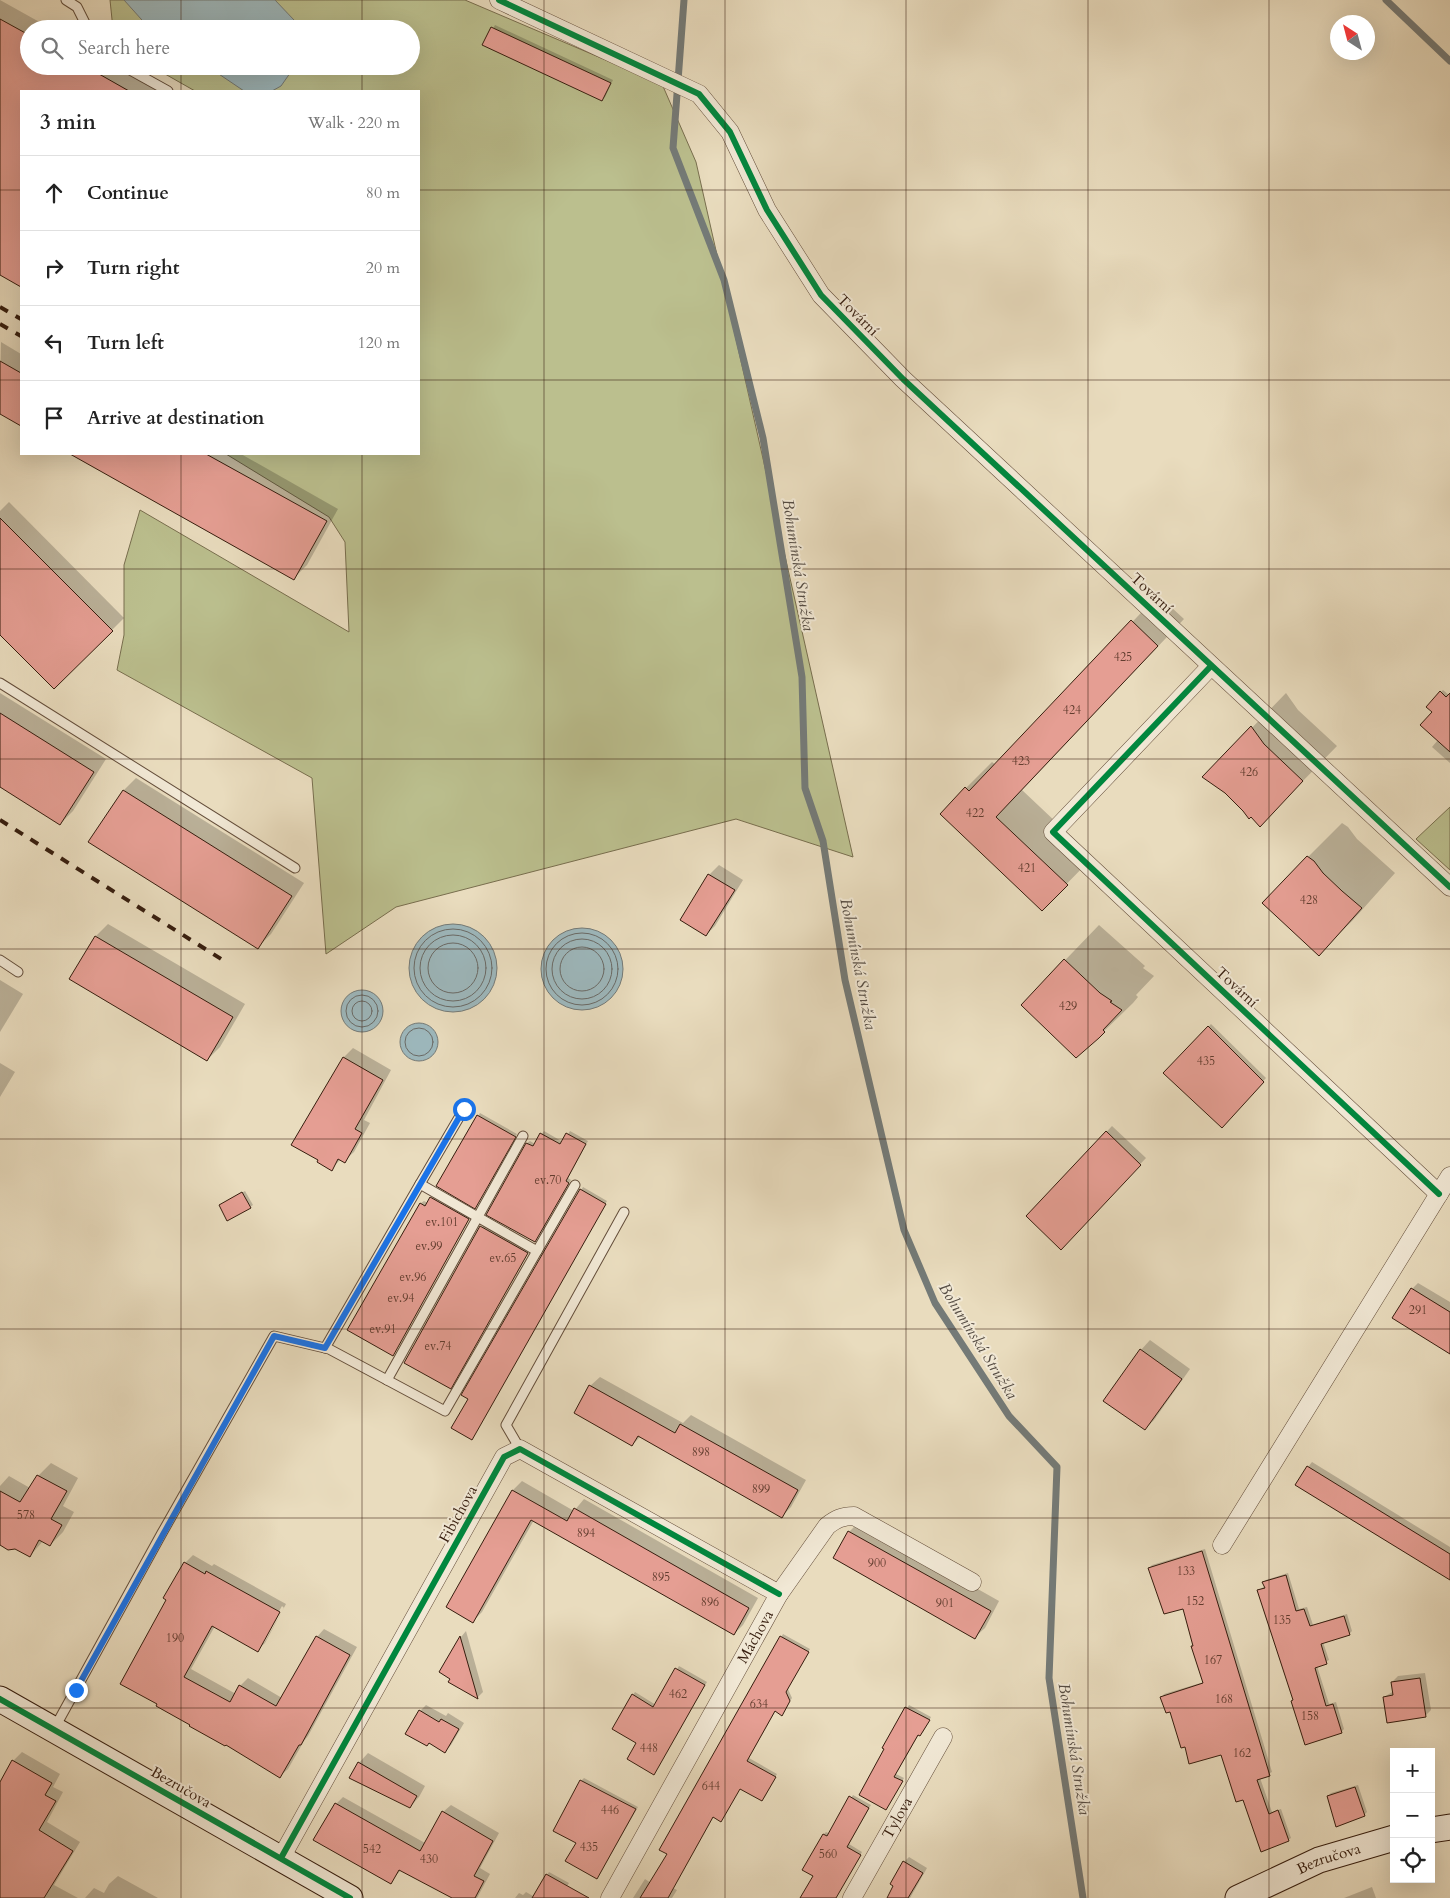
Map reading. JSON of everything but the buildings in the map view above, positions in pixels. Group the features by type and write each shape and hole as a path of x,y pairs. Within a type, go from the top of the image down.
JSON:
{"main road":[{"name":"Bezručova","path":"0,1699 350,1898"},
{"path":"1435,1829 1450,1827"},
{"name":"Bezručova","path":"1238,1898 1319,1860 1390,1839"}],"street":[{"name":"Tovární","path":"499,0 699,94 730,132 767,210 821,296 903,379 1450,887"},
{"name":"Tovární","path":"1211,666 1053,832 1439,1194"},
{"path":"1222,1545 1450,1176"},
{"path":"520,1449 779,1594"},
{"name":"Fibichova","path":"280,1858 504,1457 520,1449"},
{"name":"Máchova","path":"610,1898 779,1594 827,1526 836,1518 854,1516 972,1582"},
{"name":"Tylova","path":"852,1898 943,1736"}],"lane":[{"path":"66,0 77,7 84,20"},
{"path":"139,75 166,90"},
{"path":"0,683 295,868"},
{"path":"0,960 18,972"},
{"path":"325,1348 464,1109"},
{"path":"387,1380 523,1136"},
{"path":"420,1184 537,1252"},
{"path":"54,1730 162,1533 274,1336 325,1348 445,1410 575,1185"},
{"path":"520,1449 506,1425 624,1212"}],"green space":[{"path":"110,0 465,0 662,84 696,162 853,857 736,819 396,907 326,954 312,778 117,670 124,635 124,565 140,510 349,632 345,542 329,517 228,455 420,455 420,90 193,90 167,75 420,75 420,20 112,20"},
{"path":"1450,807 1450,870 1416,839"}],"water":[{"path":"124,0 275,0 294,20 142,20"},
{"path":"220,75 289,75 281,86 274,90 243,90"},
{"path":"453,924 470,928 484,937 493,951 497,968 493,985 484,999 470,1008 453,1012 436,1008 422,999 413,985 409,968 413,951 422,937 436,928"},
{"path":"582,928 598,931 611,940 620,953 623,969 620,985 611,998 598,1007 582,1010 566,1007 553,998 544,985 541,969 544,953 553,940 566,931"},
{"path":"366,990 374,993 380,999 383,1011 380,1023 374,1029 358,1032 350,1029 344,1023 341,1007 344,999 350,993"},
{"path":"419,1023 433,1028 438,1042 433,1056 419,1061 405,1056 400,1042 405,1028"}],"waterway":[{"name":"Bohumínská Stružka","path":"684,0 673,148 724,280 763,438 802,677 805,788 823,841 845,980 904,1230 935,1303 1009,1416 1057,1467 1049,1678 1083,1898"},
{"path":"1386,0 1450,61"}],"railway":[{"path":"0,307 20,318"},
{"path":"0,324 20,335"},
{"path":"0,820 226,962"}],"cycle path":[{"path":"499,0 699,94 730,132 767,210 821,295 903,379 1450,887"},
{"path":"1211,666 1053,832 1439,1194"},
{"path":"281,1858 504,1457 520,1449 779,1594"},
{"path":"0,1699 350,1898"}],"route":[{"path":"76,1690 162,1533 274,1336 325,1348 464,1109"}]}
